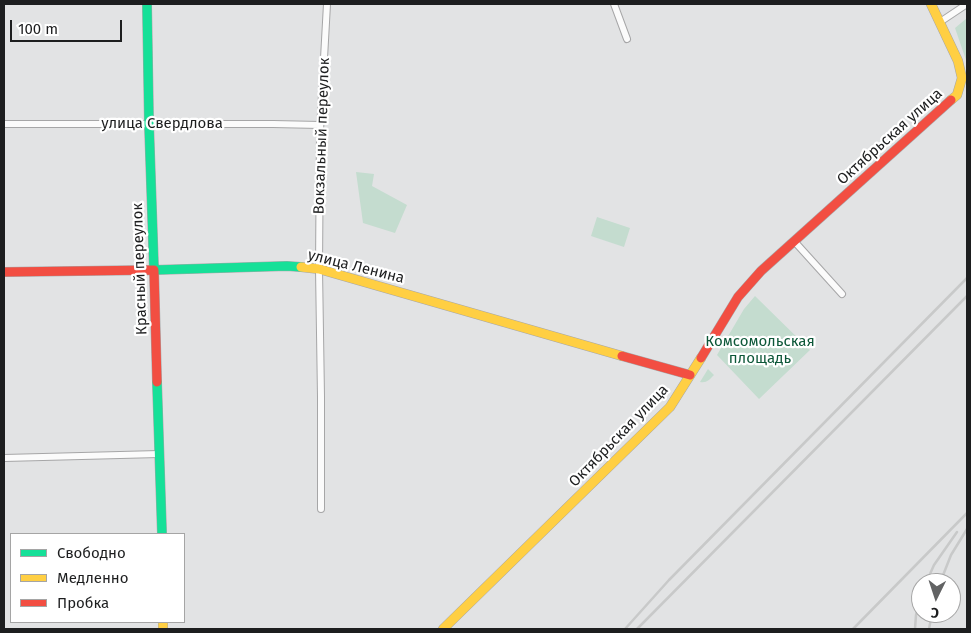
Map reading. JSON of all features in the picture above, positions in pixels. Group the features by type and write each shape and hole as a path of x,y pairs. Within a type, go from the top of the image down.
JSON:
{"main road":[{"name":"Красный переулок","path":"147,4 148,124 162,533"},
{"path":"931,4 940,22"},
{"name":"Октябрьская улица","path":"443,629 670,408 738,297 761,271 957,95 962,78 958,61 940,22"},
{"name":"улица Ленина","path":"4,272 287,266 319,269 690,375"}],"street":[{"name":"Вокзальный переулок","path":"321,509 320,125 327,4"},
{"path":"614,4 627,39"},
{"path":"940,22 967,4"},
{"name":"улица Свердлова","path":"4,124 320,125"},
{"path":"794,241 842,294"},
{"path":"4,458 159,454"}],"green space":[{"path":"967,18 967,63 955,28"},
{"path":"356,172 374,174 372,186 407,205 395,233 363,223"},
{"path":"597,217 630,228 624,247 591,236"},
{"name":"Комсомольская площадь","path":"755,296 810,350 759,399 717,355 744,309"},
{"path":"708,369 714,375 706,382 700,382"}],"railway":[{"path":"625,629 669,580 967,278"},
{"path":"637,629 967,296"},
{"path":"853,629 967,513"},
{"path":"944,573 951,555 967,529"},
{"path":"930,573 957,532"},
{"path":"915,623 915,629"},
{"path":"929,629 930,623"}],"traffic: fast":[{"path":"147,4 154,270 301,267"},
{"path":"157,382 162,533"}],"traffic: slow":[{"path":"931,4 958,61 962,78 957,95 951,100"},
{"path":"301,267 319,269 622,356"},
{"path":"443,629 670,407 701,358"},
{"path":"163,623 163,629"}],"traffic: jam":[{"path":"701,358 738,297 761,271 951,100"},
{"path":"4,272 154,270 157,382"},
{"path":"622,356 690,375"}]}
